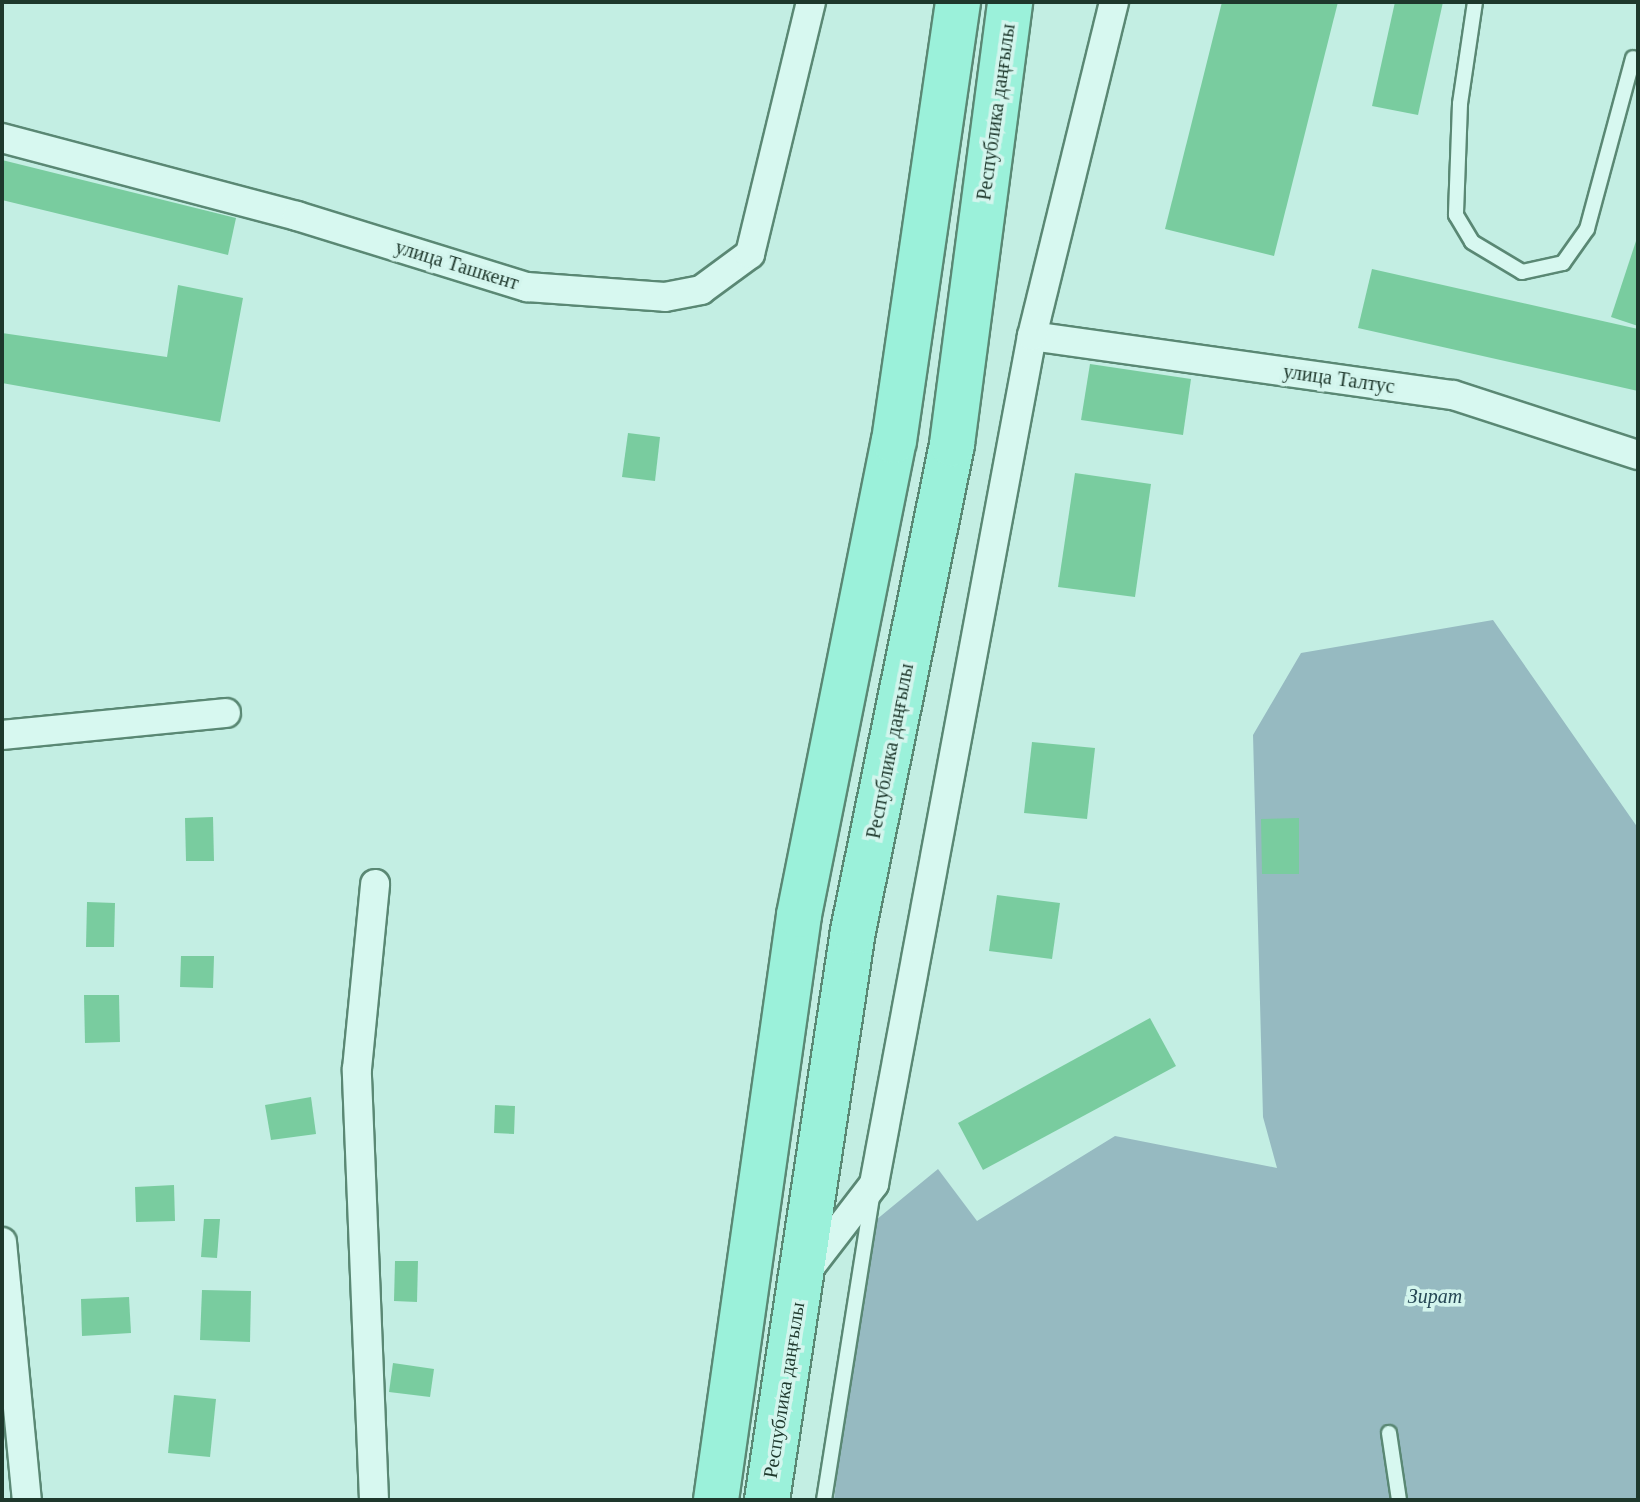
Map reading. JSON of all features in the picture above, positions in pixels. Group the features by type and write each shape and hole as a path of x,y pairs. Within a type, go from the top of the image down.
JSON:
{"main road":[{"path":"716,1500 731,1375 799,915 894,441 958,2"},
{"name":"Республика даңғылы","path":"767,1500 853,931 952,444 1010,2"}],"street":[{"name":"улица Ташкент","path":"2,138 297,216 527,287 665,297 701,290 750,254 811,2"},
{"path":"801,1279 874,1184 1032,336 1114,2"},
{"name":"улица Талтус","path":"1032,336 1453,395 1638,455"},
{"path":"2,735 226,713"},
{"path":"374,1500 357,1069 375,884"},
{"path":"2,1242 27,1500"}],"lane":[{"path":"1475,2 1460,104 1456,215 1472,242 1522,272 1563,263 1587,229 1633,58"},
{"path":"824,1500 874,1184"},
{"path":"1389,1433 1399,1500"}],"green space":[{"name":"Зират","path":"1493,620 1638,828 1638,1500 834,1500 865,1229 938,1169 977,1221 1115,1136 1277,1168 1263,1117 1253,735 1301,653"}],"building":[{"path":"1222,2 1338,2 1274,256 1165,229"},
{"path":"1395,2 1443,2 1418,115 1372,106"},
{"path":"2,160 236,218 228,255 2,200"},
{"path":"1638,238 1638,326 1611,317"},
{"path":"1372,269 1638,329 1638,391 1358,328"},
{"path":"178,285 243,298 220,422 2,383 2,333 167,357"},
{"path":"1090,364 1191,379 1183,435 1081,420"},
{"path":"628,433 660,437 655,481 622,477"},
{"path":"1075,473 1151,484 1135,597 1058,587"},
{"path":"1032,742 1095,748 1087,819 1024,813"},
{"path":"213,817 214,861 186,861 185,818"},
{"path":"1299,818 1299,874 1262,874 1261,819"},
{"path":"997,895 1060,903 1052,959 989,951"},
{"path":"87,902 115,903 114,947 86,947"},
{"path":"181,956 214,956 213,988 180,987"},
{"path":"84,995 119,995 120,1042 85,1043"},
{"path":"1150,1018 1176,1066 983,1170 958,1123"},
{"path":"311,1097 316,1134 271,1140 265,1105"},
{"path":"495,1105 515,1106 514,1134 494,1133"},
{"path":"174,1185 175,1221 136,1222 135,1187"},
{"path":"204,1219 220,1219 217,1258 201,1257"},
{"path":"395,1261 418,1261 417,1302 394,1301"},
{"path":"202,1290 251,1291 250,1342 200,1340"},
{"path":"129,1297 131,1333 82,1336 81,1299"},
{"path":"393,1363 434,1369 430,1397 389,1392"},
{"path":"174,1395 216,1399 210,1457 168,1453"}]}
